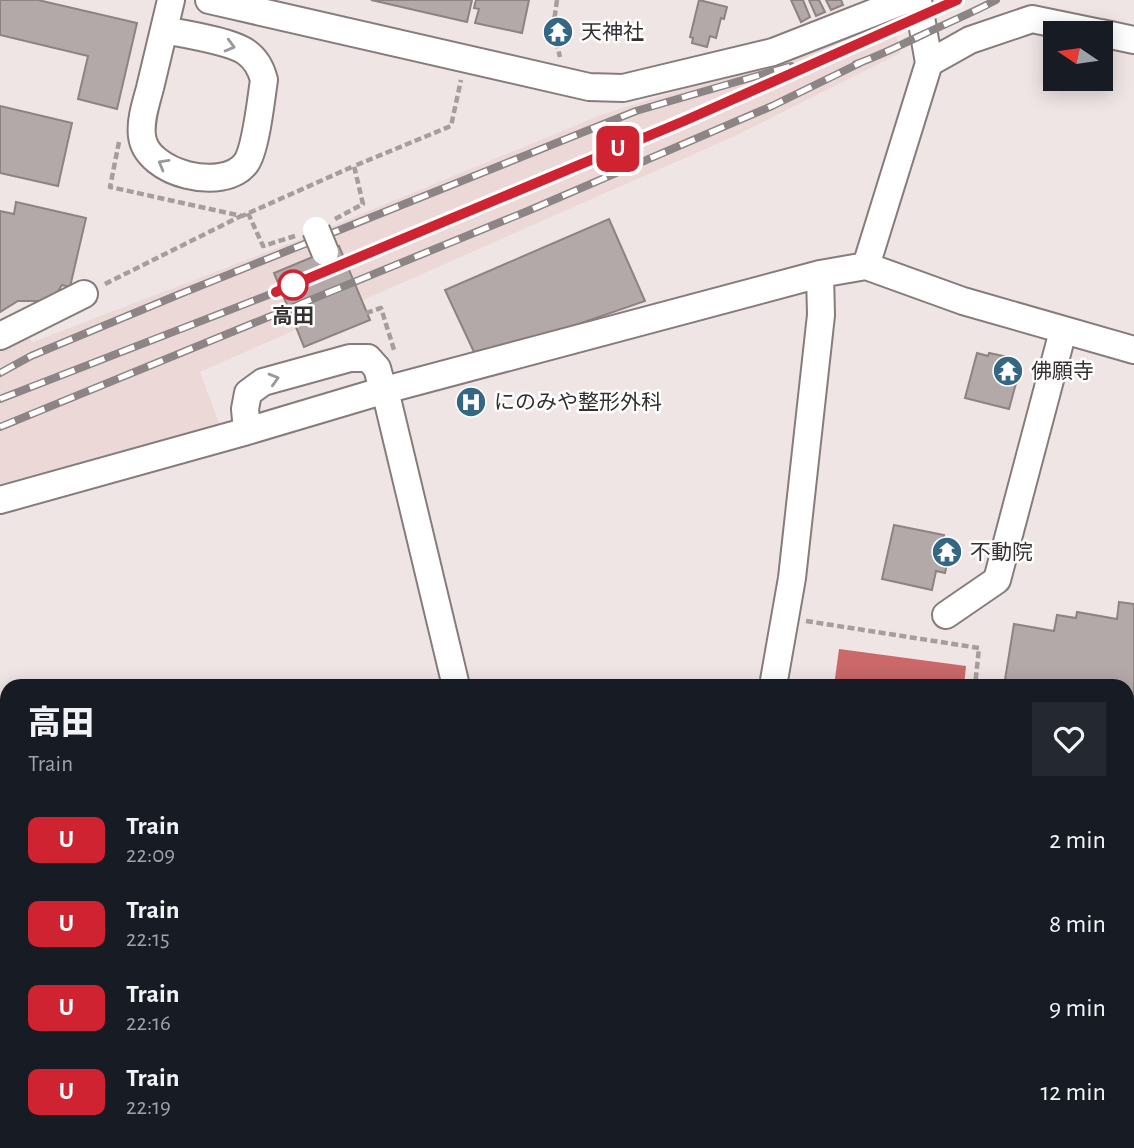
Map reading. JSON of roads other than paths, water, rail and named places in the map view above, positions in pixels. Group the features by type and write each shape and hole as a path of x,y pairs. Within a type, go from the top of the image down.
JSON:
{"street":[{"path":"164,30 240,48 256,61 261,70 264,80 250,155 240,170 233,174 209,178 168,169 159,164 145,146 141,135 144,114 164,30 172,0"},
{"path":"209,0 565,82 589,87 624,88 773,52 906,0"},
{"path":"866,265 929,63 918,0"},
{"path":"929,63 970,40 1032,19 1043,21"},
{"path":"1113,36 1134,40"},
{"path":"0,500 384,390 820,274 866,265 963,301 1134,350"},
{"path":"774,679 792,578 821,315 820,274"},
{"path":"0,336 84,294"},
{"path":"946,615 997,580 1063,331"},
{"path":"247,431 245,409 248,393 263,382 349,358 368,358 377,368 454,679"}],"railway":[{"path":"0,399 276,292 684,121 957,0"},
{"path":"856,64 996,0"},
{"path":"0,427 530,210 772,106 864,61"},
{"path":"0,373 31,356 180,294 636,111 791,66"}],"train":[{"name":"U","path":"276,292 684,121 957,0"}],"place":[{"name":"天神社","path":"558,32"},
{"name":"高田","path":"293,285"},
{"name":"佛願寺","path":"1008,371"},
{"name":"にのみや整形外科","path":"471,402"},
{"name":"不動院","path":"947,552"}]}
